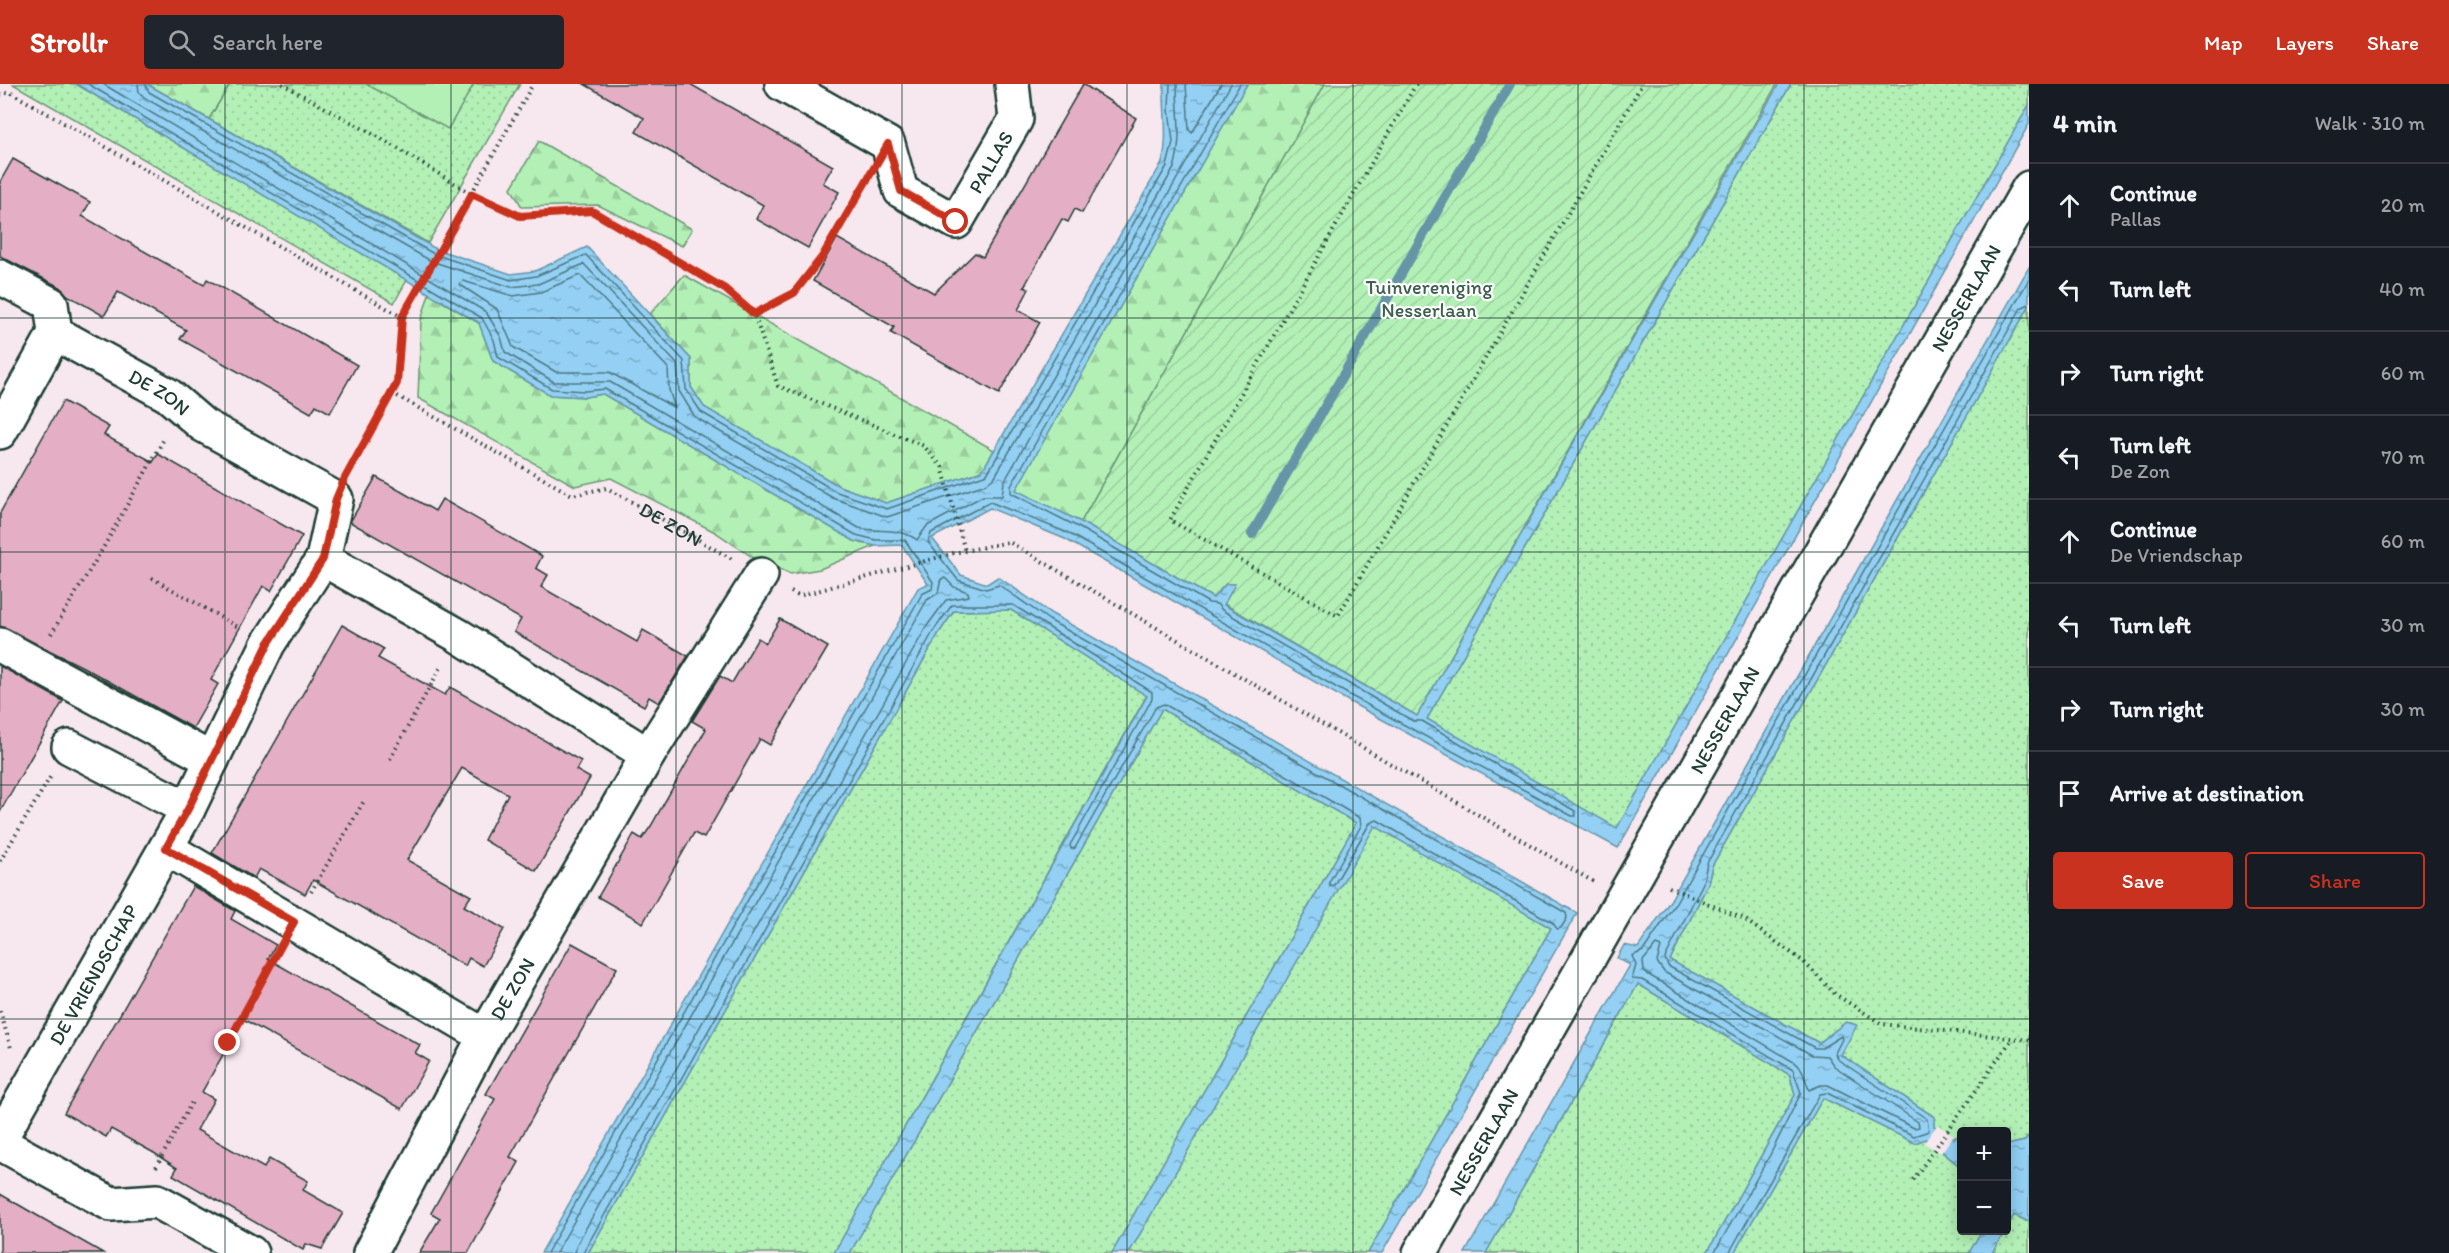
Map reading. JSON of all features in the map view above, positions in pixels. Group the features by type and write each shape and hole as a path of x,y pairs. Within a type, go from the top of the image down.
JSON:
{"street":[{"path":"782,84 888,144"},
{"name":"PALLAS","path":"888,144 901,191 956,222 1016,119 1012,84"},
{"name":"NESSERLAAN","path":"1420,1253 2029,188"},
{"path":"0,277 51,304 55,333 0,432"},
{"name":"DE ZON","path":"55,333 168,395 203,425 336,499"},
{"path":"336,499 323,559 459,636 648,755"},
{"name":"DE VRIENDSCHAP","path":"251,1253 157,1201 111,1204 0,1141 188,809 268,644 323,559"},
{"name":"DE ZON","path":"370,1253 485,1036 648,755 761,575"},
{"path":"0,645 212,760"},
{"path":"69,747 188,809"},
{"name":"DE ZON","path":"166,848 485,1036"}],"path":[{"path":"282,84 380,138 472,194 520,216 592,211 725,289 754,314 778,386 924,446 942,467 965,550"},
{"path":"336,499 397,383 402,317 533,84"},
{"path":"1416,84 1170,520 1338,616 1642,84"},
{"path":"0,95 10,92 402,317"},
{"path":"754,314 794,293 822,257 888,144"},
{"name":"DE ZON","path":"392,393 572,495 607,488 761,575"},
{"path":"33,663 102,550 182,407"},
{"path":"761,575 799,596 965,550 1009,543 1622,898"},
{"path":"152,578 268,644"},
{"path":"390,759 459,636"},
{"path":"0,861 69,747"},
{"path":"228,1043 298,925 364,801"},
{"path":"1672,888 1744,919 1804,962 1835,994 1882,1024 2029,1040"},
{"path":"1913,1180 2012,1038"},
{"path":"137,1202 192,1102"}],"green space":[{"path":"13,84 76,84 407,280 394,303"},
{"path":"147,84 230,84 209,119"},
{"path":"230,84 520,84 428,243 209,119"},
{"path":"366,84 474,84 448,129"},
{"path":"1247,84 1325,84 1081,522 1015,491"},
{"name":"Tuinvereniging Nesserlaan","path":"1325,84 1777,84 1417,716 1224,604 1234,584 1226,584 1213,598 1081,522"},
{"path":"1791,84 2029,84 2029,105 1617,829 1427,719"},
{"path":"539,141 692,229 682,246 598,205 522,207 511,188"},
{"path":"684,275 994,450 982,471 886,503 839,486 704,407 691,387 691,359 650,314"},
{"path":"429,294 479,323 493,361 550,395 585,397 603,394 854,541 875,546 820,569 790,574 754,558 715,532 611,478 575,486 418,398 421,320"},
{"path":"2029,306 2029,1135 2025,1141 2011,1144 2011,1127 1957,1127 1957,1137 1954,1138 1934,1126 1933,1116 1841,1055 1856,1025 1846,1022 1819,1043 1670,960 1708,884 1712,866"},
{"path":"1011,610 1147,695 834,1253 588,1253 939,633 954,611"},
{"path":"1162,709 1356,823 1112,1253 850,1253"},
{"path":"1375,825 1551,928 1368,1253 1129,1253"},
{"path":"1638,984 1790,1075 1795,1095 1707,1253 1486,1253"},
{"path":"1823,1098 1915,1143 1925,1139 1957,1164 1957,1235 1980,1235 1969,1253 1734,1253"},
{"path":"2014,1215 2029,1222 2029,1253 1992,1253 2002,1235 2011,1235 2011,1220"}],"water":[{"path":"76,84 147,84 436,249 511,274 535,271 587,247 691,359 691,387 704,407 839,486 886,503 982,471 1162,163 1165,134 1164,84 1247,84 1016,490 1081,522 1213,598 1226,584 1235,584 1224,605 1417,716 1779,84 1791,84 1427,719 1617,828 2029,105 2029,124 1618,848 1350,702 1065,539 990,508 932,538 961,575 987,584 998,577 1052,614 1577,913 1382,1253 1368,1253 1551,928 1375,826 1129,1253 1112,1253 1356,823 1162,709 850,1253 834,1253 1147,696 1011,610 954,611 939,633 588,1253 541,1253 918,588 928,584 902,545 875,546 854,541 603,394 585,397 550,395 493,361 479,323"},
{"path":"2029,267 2029,306 1712,866 1708,884 1670,960 1819,1043 1846,1022 1857,1025 1841,1055 1934,1117 1934,1126 1954,1138 1957,1137 1957,1164 1926,1139 1915,1143 1823,1098 1734,1253 1707,1253 1795,1095 1790,1075 1638,984 1486,1253 1465,1253 1630,965 1617,958 1624,945 1638,948 1670,901"},
{"path":"2029,1135 2029,1222 2014,1215 2011,1220 2011,1144 2025,1141"},
{"path":"1979,1235 2003,1235 1992,1253 1969,1253"}],"pier":[{"path":"1937,1125 1954,1135 1941,1153 1924,1143"}],"building":[{"path":"584,84 690,84 833,166 823,183 839,192 808,248 756,219 763,205 636,132 644,118"},
{"path":"1083,84 1136,118 1082,213 1075,209 1068,222 1062,219 1024,287 1029,289 1018,310 1040,322 999,394 891,333 894,327 813,281 837,238 934,293 975,253 983,257"},
{"path":"13,159 90,202 82,216 204,285 207,279 357,365 330,413 316,405 311,413 180,339 186,330 118,292 104,316 67,295 60,287 0,256 0,182"},
{"path":"63,401 109,427 104,435 153,462 158,454 302,536 271,591 263,586 211,680 218,684 193,728 83,667 0,626 0,513"},
{"path":"376,477 435,511 442,499 542,556 536,568 548,575 541,587 637,642 643,630 688,656 659,703 649,697 644,706 514,632 521,619 350,522"},
{"path":"780,619 828,647 770,745 760,739 704,838 694,833 643,923 598,897 634,834 642,839 651,826 706,729 692,721 720,676 732,683 758,638 766,643"},
{"path":"342,625 384,649 378,658 445,695 450,687 581,761 576,770 590,778 536,871 484,840 508,794 462,768 407,860 471,896 464,906 504,929 483,966 469,958 465,966 313,880 305,894 259,869 254,878 212,853"},
{"path":"0,666 63,701 0,812"},
{"path":"193,886 235,911 231,919 276,945 268,959 420,1045 415,1053 429,1061 402,1109 243,1019 202,1092 214,1099 197,1130 264,1168 269,1159 308,1181 303,1190 343,1213 322,1249 306,1244 303,1250 173,1175 177,1168 154,1153 111,1129 106,1137 64,1113"},
{"path":"572,943 617,968 510,1157 519,1162 468,1253 419,1253 440,1218 431,1213 495,1099 486,1094"},
{"path":"0,1194 38,1216 103,1253 0,1253"}],"waterway":[{"path":"1252,534 1510,84"}],"route":[{"path":"228,1043 294,922 166,848 188,809 268,644 323,559 336,499 397,383 402,317 472,194 520,216 592,211 725,289 754,314 794,293 822,257 888,144 901,191 956,222"}]}
